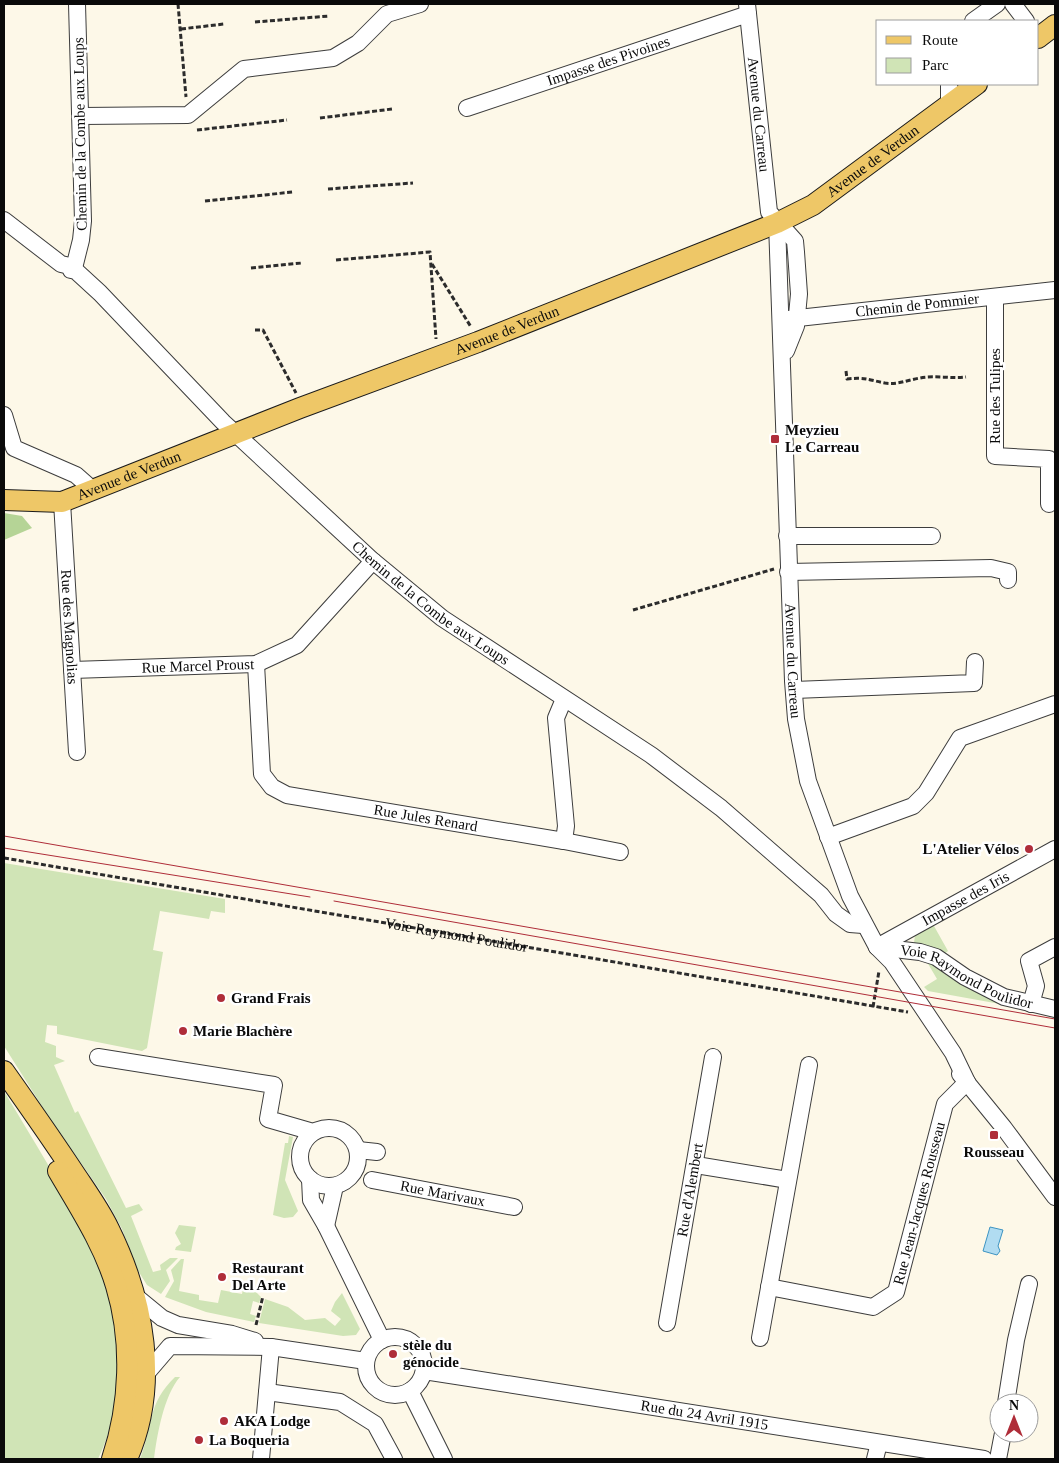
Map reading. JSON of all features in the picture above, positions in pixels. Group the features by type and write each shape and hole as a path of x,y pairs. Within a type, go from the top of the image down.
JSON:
{"main road":[{"path":"1039,37 1055,25"},
{"name":"Avenue de Verdun","path":"4,500 53,502 93,490 300,408 440,357 777,224 813,205 976,85"},
{"path":"4,492 53,502"},
{"path":"4,1073 34,1112 109,1228 134,1295 133,1331 127,1395 122,1432 112,1459"},
{"path":"4,1073 22,1112 81,1211 104,1256 133,1331 146,1374 136,1440 127,1459"}],"street":[{"name":"Chemin de la Combe aux Loups","path":"77,4 82,116 83,220 81,240 74,267 236,434 373,561 442,618 651,755 722,808 821,895 836,914 850,924 863,925"},
{"path":"82,116 188,116 244,69 333,58 358,43 387,14 420,4"},
{"path":"975,20 997,4"},
{"path":"1013,4 1025,20"},
{"name":"Impasse des Pivoines","path":"467,108 748,9"},
{"name":"Avenue du Carreau","path":"748,9 769,212 777,224 795,241 799,294 796,326 783,358"},
{"path":"949,85 949,105"},
{"path":"4,220 61,264 74,267"},
{"name":"Avenue du Carreau","path":"777,224 783,358 788,568 794,690 796,720 808,781 850,896 863,925 877,947 892,962 953,1053 967,1082"},
{"name":"Chemin de Pommier","path":"781,325 789,318 797,316 1055,290"},
{"name":"Rue des Tulipes","path":"995,297 995,456 1049,459 1049,504"},
{"path":"4,415 14,448 76,475 93,490"},
{"name":"Rue des Magnolias","path":"53,502 72,670 77,752"},
{"path":"787,536 932,536"},
{"name":"Rue Marcel Proust","path":"72,670 256,664 297,645 373,561"},
{"path":"788,568 991,568 1008,572 1008,580"},
{"path":"794,690 974,683 975,662"},
{"name":"Rue Jules Renard","path":"256,664 262,774 272,787 287,795 620,852"},
{"path":"564,699 556,718 566,826 564,841"},
{"path":"828,837 913,806 926,793 960,738 1055,704"},
{"name":"Impasse des Iris","path":"877,947 1055,849"},
{"path":"821,895 833,900 850,896"},
{"name":"Avenue du Carreau","path":"877,947 884,968 945,1058 967,1082 1055,1197"},
{"name":"Voie Raymond Poulidor","path":"877,947 920,952 936,957 965,977 1004,997 1055,1010"},
{"path":"1031,1004 1036,986 1029,961 1055,947"},
{"path":"98,1057 274,1085 268,1119 288,1123 313,1132"},
{"name":"Rue d'Alembert","path":"667,1323 696,1165 713,1057"},
{"path":"760,1338 809,1065"},
{"name":"Rue Jean-Jacques Rousseau","path":"769,1287 873,1307 896,1292 945,1104 967,1082"},
{"path":"322,1128 340,1129 348,1134 358,1150 356,1168 351,1176 335,1186 326,1186 310,1179 302,1170 300,1152 304,1140 313,1132 322,1128"},
{"path":"358,1150 377,1152"},
{"path":"696,1165 788,1180"},
{"path":"310,1179 311,1200 326,1226 382,1340"},
{"name":"Rue Marivaux","path":"372,1180 514,1207"},
{"path":"326,1226 335,1186"},
{"path":"1008,1393 1016,1340 1029,1284"},
{"path":"134,1295 162,1318 178,1324 232,1334 271,1347"},
{"path":"133,1331 162,1318"},
{"path":"133,1331 170,1346 271,1347 366,1362"},
{"path":"400,1337 409,1340 422,1353 424,1371 416,1386 410,1391 392,1395 383,1392 369,1380 366,1362 374,1345 382,1340 400,1337"},
{"path":"146,1374 170,1346"},
{"path":"262,1459 271,1347"},
{"name":"Rue du 24 Avril 1915","path":"424,1371 984,1459"},
{"path":"410,1391 444,1459"},
{"path":"267,1392 340,1402 375,1424 394,1459"},
{"path":"875,1459 879,1443"},
{"path":"998,1459 1001,1443"}],"path":[{"path":"178,4 188,116"},
{"path":"255,22 328,16"},
{"path":"180,29 224,24"},
{"path":"320,118 392,109"},
{"path":"197,130 287,120"},
{"path":"328,189 413,183"},
{"path":"205,201 293,192"},
{"path":"336,260 430,252 436,342 440,357"},
{"path":"251,268 302,263"},
{"path":"431,264 472,328 478,342"},
{"path":"255,330 263,330 298,396 300,408"},
{"path":"846,370 847,379 865,377 885,383 904,382 921,378 966,377"},
{"path":"633,610 788,568"},
{"name":"Voie Raymond Poulidor","path":"4,858 873,1007 878,972"},
{"path":"873,1007 915,1014"},
{"path":"256,1325 263,1296"}],"green space":[{"path":"4,513 22,516 32,528 4,540"},
{"path":"4,863 225,899 225,913 211,911 209,919 160,911 153,950 163,952 147,1048 142,1051 57,1034 57,1026 47,1025 45,1042 56,1046 56,1057 65,1061 54,1065 75,1113 78,1111 126,1208 139,1204 143,1210 131,1216 153,1272 161,1270 160,1265 170,1258 178,1258 166,1270 170,1281 161,1294 147,1285 137,1269 122,1229 106,1199 45,1111 4,1046"},
{"path":"934,926 948,951 943,955 914,943 915,935"},
{"path":"924,957 1038,1011 928,991 924,987 937,979"},
{"path":"4,1091 79,1221 99,1267 113,1313 119,1361 115,1410 98,1459 4,1459"},
{"path":"289,1136 293,1137 285,1180 298,1211 293,1217 284,1218 273,1215 285,1143 288,1143"},
{"path":"179,1225 196,1227 191,1252 175,1250 181,1244 175,1233"},
{"path":"181,1259 184,1259 179,1291 199,1295 199,1300 218,1303 221,1290 242,1294 243,1289 254,1290 261,1297 259,1303 253,1301 250,1314 256,1316 254,1322 206,1312 165,1297 174,1281 171,1270"},
{"path":"342,1293 360,1329 356,1335 343,1336 259,1323 265,1299 288,1307 305,1320 325,1318 335,1326 341,1319 331,1311"},
{"path":"175,1377 180,1377 170,1394 159,1427 154,1459 140,1459 155,1406 166,1387"}],"water":[{"path":"990,1227 1003,1230 998,1246 1000,1251 997,1255 983,1251"}],"tram line":[{"path":"4,836 1055,1019"},
{"path":"4,848 310,897"},
{"path":"334,901 1055,1028"}],"place":[{"name":"Meyzieu Le Carreau","path":"775,439"},
{"name":"L'Atelier Vélos","path":"1029,849"},
{"name":"Grand Frais","path":"221,998"},
{"name":"Marie Blachère","path":"183,1031"},
{"name":"Rousseau","path":"994,1135"},
{"name":"Restaurant Del Arte","path":"222,1277"},
{"name":"stèle du génocide","path":"393,1354"},
{"name":"AKA Lodge","path":"224,1421"},
{"name":"La Boqueria","path":"199,1440"}]}
